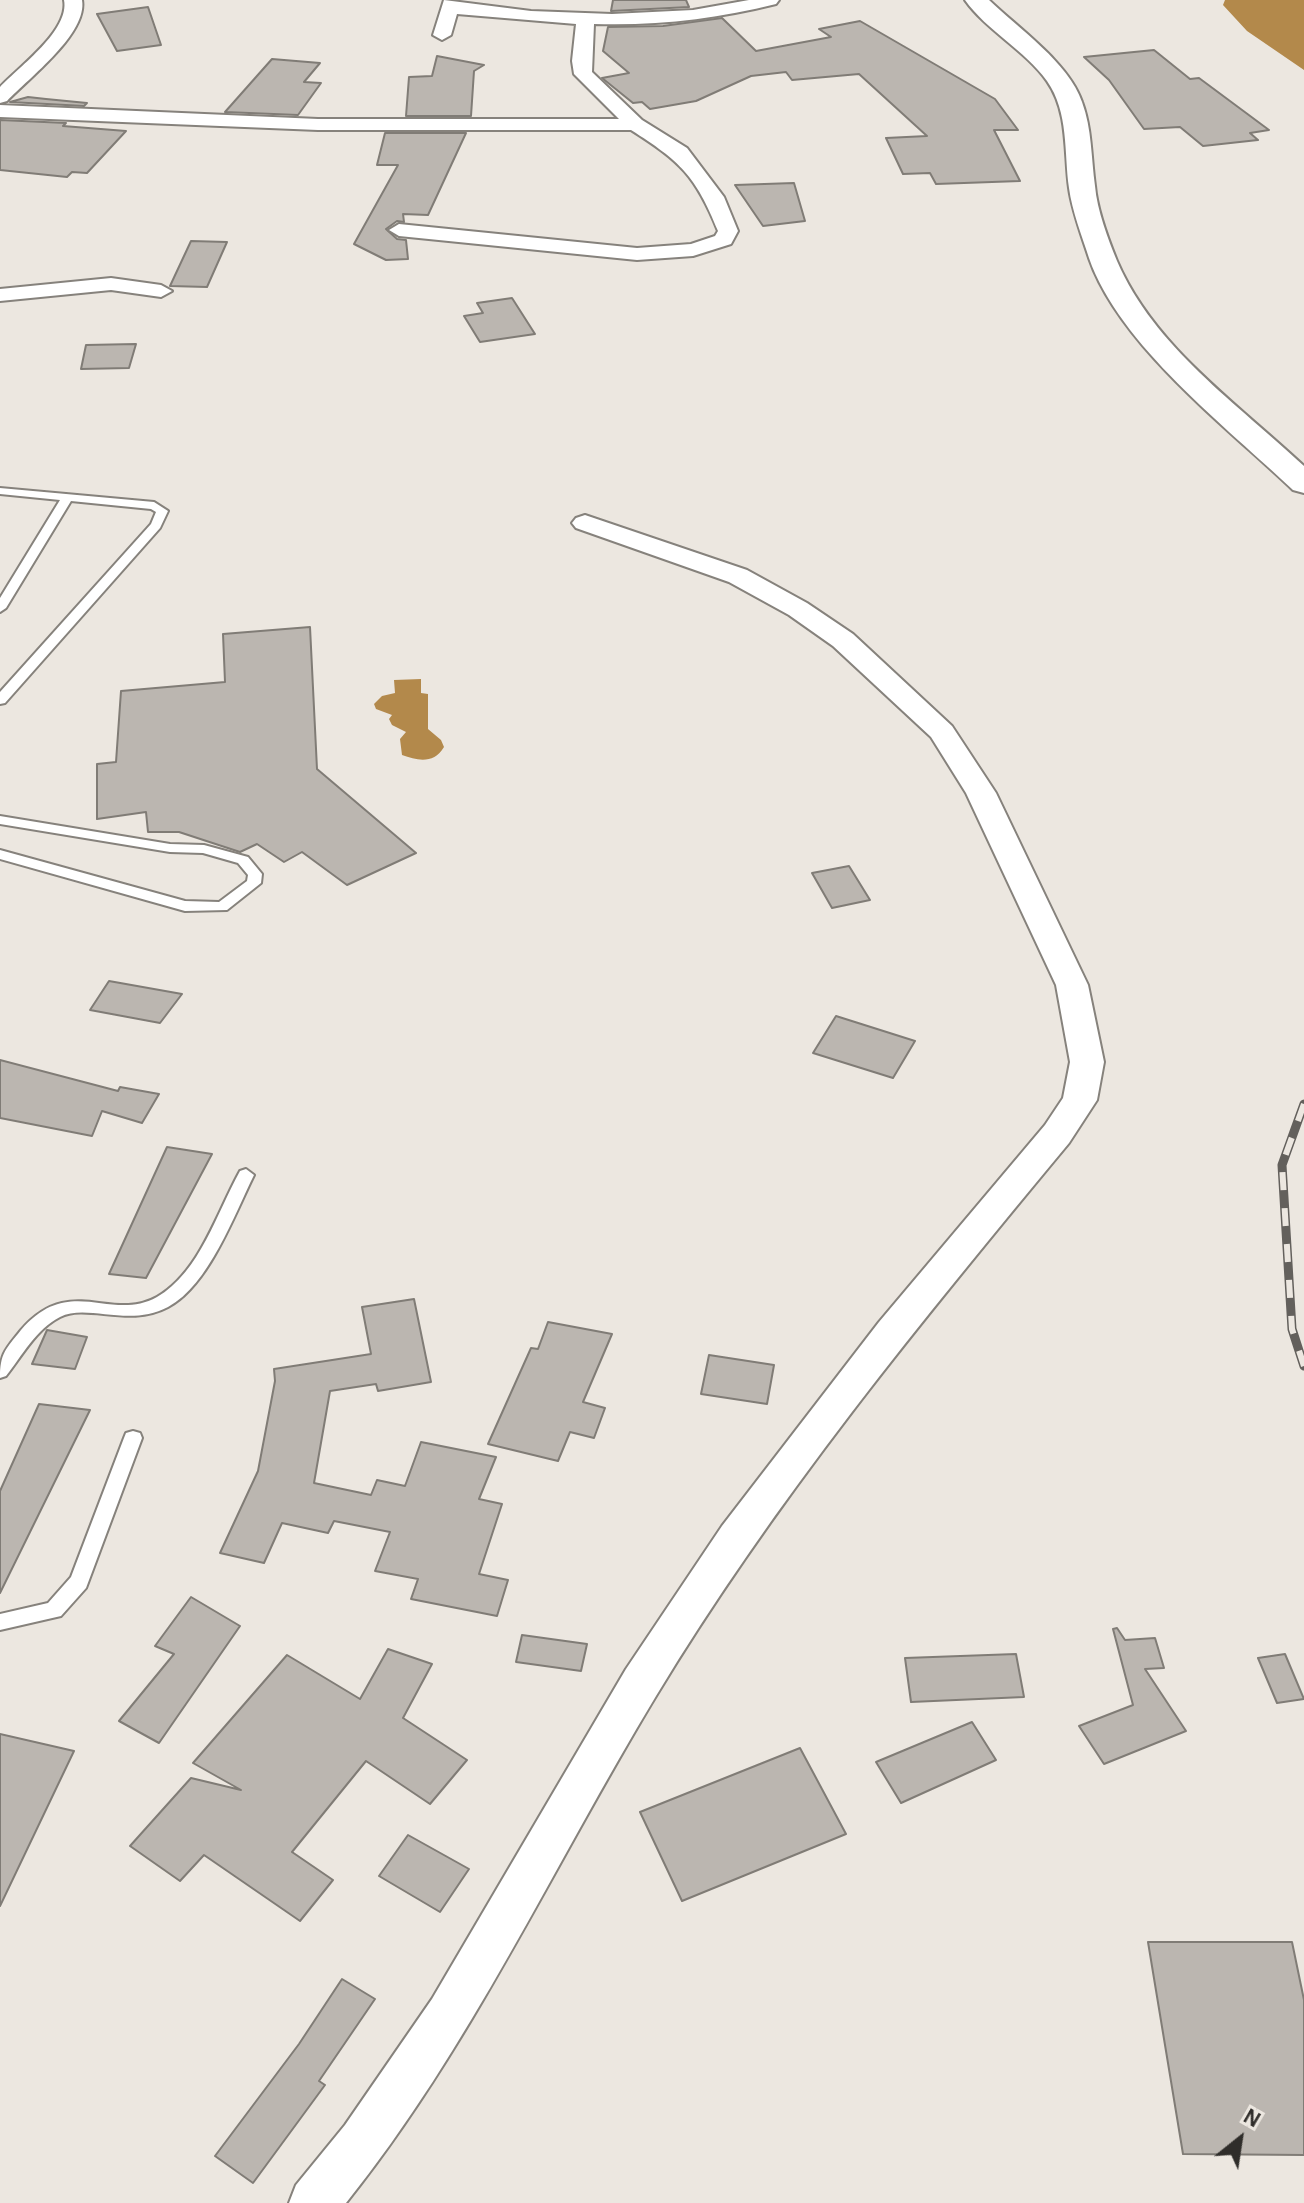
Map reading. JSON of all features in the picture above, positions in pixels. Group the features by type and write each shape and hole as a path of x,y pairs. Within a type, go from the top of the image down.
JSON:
{"main road":[{"path":"976,0 1057,77 1070,101 1078,137 1082,190 1090,217 1104,262 1134,315 1189,380 1304,483"}],"street":[{"path":"0,97 65,32 71,23 75,5 73,0"},
{"path":"564,18 576,0"},
{"path":"442,35 453,4 585,20 723,11 770,0"},
{"path":"399,230 618,253 693,250 724,240 728,231 725,218 706,185 680,152 635,124 583,74 580,67 587,33 585,20"},
{"path":"0,111 274,124 479,127 635,124"},
{"path":"0,295 111,284 161,291"},
{"path":"314,2203 427,2053 641,1682 737,1534 857,1374 1057,1134 1080,1100 1087,1062 1072,985 981,793 942,732 843,640 798,609 738,576 585,523"}],"lane":[{"path":"0,491 154,506 162,511 156,525 0,700"},
{"path":"0,608 67,498"},
{"path":"0,820 170,848 204,849 243,860 255,874 254,883 222,907 185,906 0,854"},
{"path":"0,1371 39,1324 56,1311 77,1307 133,1313 163,1302 188,1282 246,1175"},
{"path":"0,1622 54,1610 79,1582 133,1438"}],"shaded area":[{"path":"1225,0 1304,0 1304,70 1247,31 1223,5"},
{"path":"421,679 421,693 428,694 428,729 441,740 444,747 431,759 425,760 402,755 400,739 406,732 392,725 389,719 392,715 376,709 374,704 382,696 395,693 394,680"}],"building":[{"path":"613,0 686,0 689,7 611,11"},
{"path":"148,7 161,45 117,51 97,14"},
{"path":"722,18 756,51 831,37 819,29 860,21 995,99 1018,130 994,130 1020,181 936,184 930,173 903,174 886,138 927,136 859,74 792,80 786,72 751,76 696,101 650,109 642,102 633,103 602,78 629,73 603,51 608,27 663,26"},
{"path":"1154,50 1190,79 1199,78 1269,130 1250,133 1258,140 1203,146 1180,127 1144,129 1109,80 1084,57"},
{"path":"437,56 484,65 474,71 471,116 406,116 409,77 432,76"},
{"path":"272,59 320,63 304,82 321,83 298,115 225,112"},
{"path":"28,97 87,103 84,106 10,102"},
{"path":"0,120 66,123 63,126 126,131 87,173 72,172 67,177 0,170"},
{"path":"385,133 466,133 428,215 403,214 404,222 397,221 386,229 397,239 406,240 408,259 386,260 354,244 398,165 377,165"},
{"path":"794,183 805,221 763,226 735,185"},
{"path":"191,241 227,242 207,287 170,286"},
{"path":"512,298 535,334 480,342 464,316 483,313 477,303"},
{"path":"136,344 129,368 81,369 86,345"},
{"path":"310,627 317,769 416,853 347,885 302,852 284,862 257,844 240,852 179,832 148,832 146,812 97,819 97,764 116,762 121,691 225,682 223,634"},
{"path":"849,866 870,900 832,908 812,873"},
{"path":"109,981 182,994 160,1023 90,1010"},
{"path":"836,1016 915,1041 893,1078 813,1053"},
{"path":"0,1060 118,1091 120,1087 159,1094 142,1123 102,1111 92,1136 0,1118"},
{"path":"167,1147 212,1154 146,1278 109,1274"},
{"path":"414,1299 431,1382 378,1391 376,1384 330,1391 314,1483 371,1495 377,1480 405,1486 421,1442 496,1457 479,1499 502,1504 479,1574 508,1580 497,1616 411,1599 418,1579 375,1571 390,1532 334,1521 328,1533 282,1523 264,1563 220,1553 258,1471 275,1381 274,1369 371,1354 362,1307"},
{"path":"548,1322 612,1334 583,1402 605,1408 594,1438 570,1432 558,1461 488,1444 531,1348 538,1349"},
{"path":"47,1330 87,1337 75,1369 32,1364"},
{"path":"709,1355 774,1365 767,1404 701,1394"},
{"path":"39,1404 90,1410 0,1593 0,1491"},
{"path":"191,1597 240,1626 159,1743 119,1721 174,1654 155,1646"},
{"path":"1117,1628 1125,1640 1155,1638 1164,1668 1145,1669 1186,1731 1104,1764 1079,1726 1133,1705 1113,1629"},
{"path":"522,1635 587,1644 581,1671 516,1662"},
{"path":"388,1649 432,1664 403,1718 467,1760 430,1804 366,1761 292,1852 333,1880 300,1921 204,1855 180,1881 130,1846 191,1778 241,1790 193,1763 287,1655 360,1699"},
{"path":"1016,1654 1024,1697 911,1702 905,1658"},
{"path":"1285,1654 1304,1699 1277,1703 1258,1658"},
{"path":"972,1722 996,1760 901,1803 876,1762"},
{"path":"0,1734 74,1751 0,1906"},
{"path":"800,1748 846,1834 682,1901 640,1812"},
{"path":"408,1835 469,1869 440,1912 379,1876"},
{"path":"1148,1942 1292,1942 1304,2000 1304,2155 1183,2154"},
{"path":"342,1979 375,1999 319,2081 325,2085 253,2183 215,2156 299,2044"}],"railway":[{"path":"1304,1104 1282,1165 1292,1329 1304,1366"}]}
